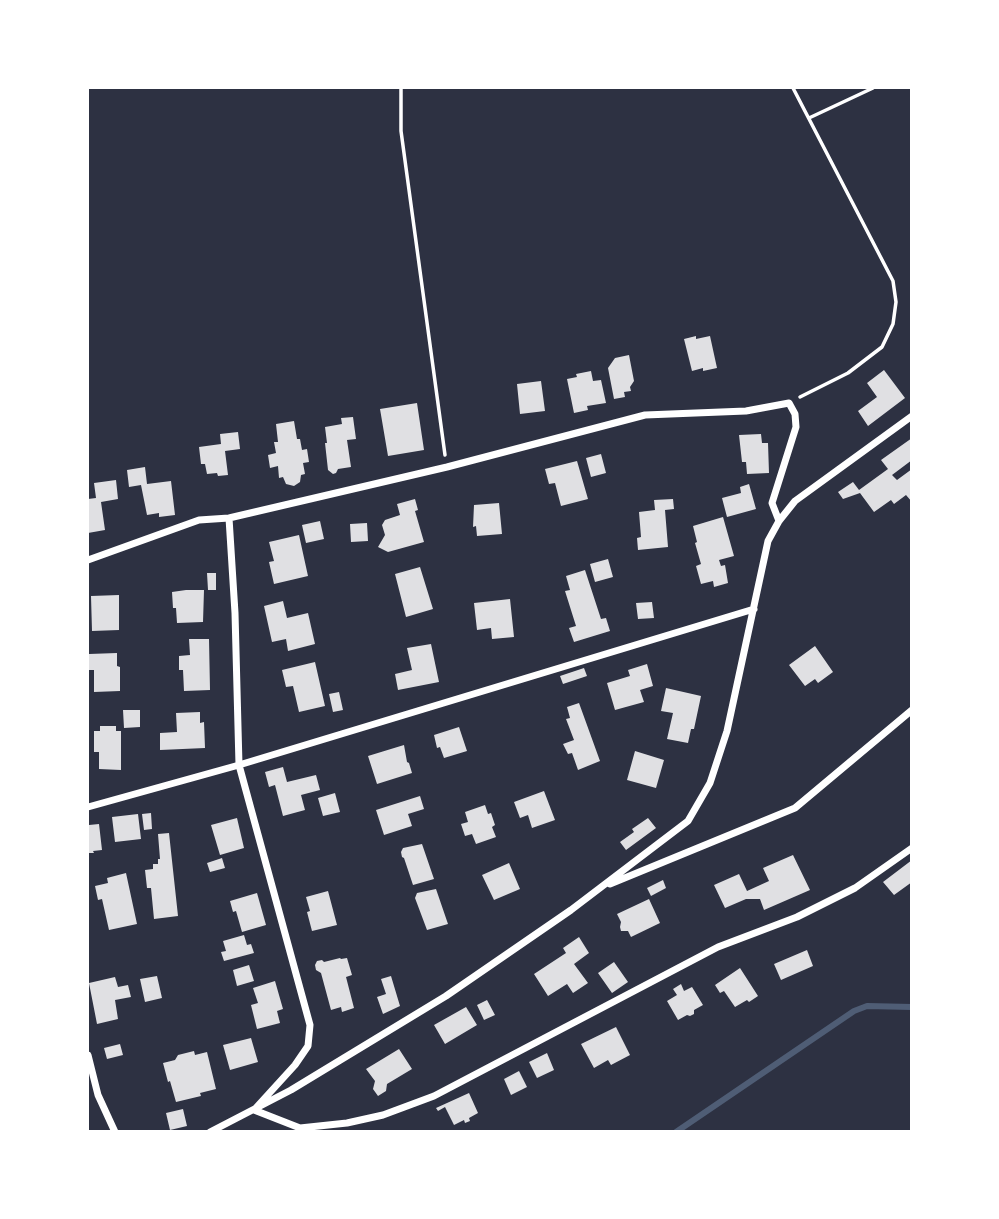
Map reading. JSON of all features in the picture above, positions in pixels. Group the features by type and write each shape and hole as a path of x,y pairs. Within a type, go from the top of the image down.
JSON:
{"street":[{"path":"88,561 199,520 229,519 447,467 645,415 746,411 789,403 795,414 796,427 772,503 779,521"},
{"path":"209,1132 291,1090 446,996 571,910 688,821 710,783 727,731 768,541 779,521 795,501 912,416"},
{"path":"229,519 239,765 310,1025 308,1046 295,1065 254,1110"},
{"path":"88,807 239,765 754,609"},
{"path":"598,889 795,808 912,710"},
{"path":"254,1110 300,1128 347,1123 383,1115 434,1096 718,947 797,918 855,888 912,848"},
{"path":"88,1055 98,1095 115,1132"}],"path":[{"path":"401,88 401,131 447,467"},
{"path":"789,403 848,373 882,347 893,324 896,302 893,281 793,88"},
{"path":"809,118 873,88"}],"building":[{"path":"696,336 696,339 710,336 717,368 692,371 684,339"},
{"path":"629,355 634,381 630,387 631,391 624,392 625,397 614,399 608,368 615,358"},
{"path":"884,370 905,398 868,426 858,411 877,397 867,383"},
{"path":"591,371 593,381 601,380 606,403 587,406 588,410 574,413 567,379"},
{"path":"541,381 545,411 520,414 517,384"},
{"path":"417,403 424,450 388,456 380,409"},
{"path":"353,417 356,439 347,440 351,467 338,469 333,474 328,470 325,427 342,424 341,418"},
{"path":"294,421 297,439 300,439 302,450 307,449 309,462 303,463 305,474 301,475 300,482 294,486 286,484 283,477 279,478 278,466 270,468 268,455 276,453 276,424"},
{"path":"238,432 240,449 225,451 228,475 207,474 205,464 201,464 199,447 221,444 220,434"},
{"path":"761,434 762,443 768,443 769,473 747,474 746,462 742,462 739,435"},
{"path":"912,438 912,460 892,475 897,480 912,469 912,502 906,495 894,504 891,500 874,512 860,493 843,499 838,492 853,482 859,490 888,469 881,460"},
{"path":"601,454 606,473 591,477 586,458"},
{"path":"577,461 588,499 561,506 555,483 549,484 545,469"},
{"path":"145,467 147,484 171,481 175,515 147,515 141,485 129,487 127,470"},
{"path":"116,480 118,499 101,502 105,530 88,533 88,499 96,498 94,483"},
{"path":"749,484 756,509 727,517 722,498 741,493 740,487"},
{"path":"415,499 418,510 415,511 424,542 388,552 378,547 385,535 382,525 385,520 400,515 397,504"},
{"path":"673,499 674,509 665,510 668,547 638,550 637,538 641,537 639,512 655,510 654,500"},
{"path":"499,503 502,534 477,536 476,526 473,527 474,505"},
{"path":"723,517 734,556 719,560 721,566 725,565 728,583 714,587 713,581 701,584 696,566 701,564 693,526"},
{"path":"320,521 324,539 306,543 302,525"},
{"path":"367,523 368,541 351,542 350,524"},
{"path":"299,535 308,576 274,584 269,562 274,561 269,542"},
{"path":"608,559 613,577 595,582 590,564"},
{"path":"420,567 433,609 406,617 395,574"},
{"path":"585,570 601,619 606,618 610,631 574,642 569,628 576,626 565,591 570,590 566,576"},
{"path":"207,573 216,573 216,590 208,590"},
{"path":"204,590 203,622 177,623 172,592"},
{"path":"119,595 119,630 92,631 91,596"},
{"path":"510,599 514,637 492,639 491,628 477,630 474,603"},
{"path":"283,601 287,618 308,613 315,644 288,651 286,639 272,642 264,606"},
{"path":"652,602 654,618 638,619 636,603"},
{"path":"189,639 209,639 210,690 184,691 179,656 190,655"},
{"path":"431,644 439,682 398,690 395,674 412,670 407,648"},
{"path":"815,646 833,672 818,683 815,679 805,686 789,665"},
{"path":"117,653 120,691 94,692 94,670 89,670 89,654"},
{"path":"315,662 325,706 299,712 293,686 286,687 282,670"},
{"path":"647,664 653,686 640,690 644,702 615,710 607,683 630,676 628,670"},
{"path":"584,668 587,676 563,684 560,676"},
{"path":"666,688 701,696 688,743 667,739 673,713 661,711"},
{"path":"339,692 343,710 333,712 329,694"},
{"path":"579,703 600,761 578,770 572,753 568,754 563,744 574,740 566,719 570,718 567,707"},
{"path":"123,710 140,710 140,727 124,728"},
{"path":"200,712 200,723 204,722 205,748 160,750 160,733 177,732 176,713"},
{"path":"100,726 116,726 116,731 121,731 121,770 99,769 99,752 94,752 94,731 100,731"},
{"path":"459,727 467,751 444,758 440,747 437,748 434,735"},
{"path":"404,745 412,773 377,784 368,756"},
{"path":"635,751 664,760 656,788 627,780"},
{"path":"283,767 287,782 316,775 320,790 301,795 305,810 283,816 275,785 269,787 265,772"},
{"path":"544,791 555,820 532,828 528,815 520,818 514,802"},
{"path":"335,793 340,812 323,816 318,798"},
{"path":"420,796 424,809 408,814 412,826 384,835 376,810"},
{"path":"485,805 488,814 491,813 496,837 476,844 472,834 465,836 461,824 468,822 465,812"},
{"path":"151,813 152,829 144,830 142,814"},
{"path":"138,814 141,839 115,842 112,817"},
{"path":"237,818 244,848 220,855 211,825"},
{"path":"648,818 656,828 626,850 620,842"},
{"path":"99,824 102,850 88,853 89,825"},
{"path":"169,833 178,916 154,919 151,888 147,888 145,870 153,869 153,864 158,864 160,859 158,834"},
{"path":"422,844 434,879 413,885 401,852 403,848"},
{"path":"793,855 810,890 764,910 760,899 746,899 725,908 714,885 739,874 747,891 769,881 763,868"},
{"path":"222,858 225,868 210,872 207,863"},
{"path":"912,860 912,882 894,895 883,882"},
{"path":"509,863 520,889 494,900 482,875"},
{"path":"126,873 137,924 109,930 102,899 98,900 95,886 108,883 107,878"},
{"path":"663,880 666,888 651,896 647,888"},
{"path":"436,889 448,924 427,930 415,898 417,893"},
{"path":"328,891 337,925 312,931 306,897"},
{"path":"257,893 266,925 242,932 230,901"},
{"path":"649,899 660,923 631,937 628,931 621,931 617,914"},
{"path":"244,935 247,945 251,944 254,953 224,961 221,952 226,951 223,941"},
{"path":"579,937 589,953 574,964 588,983 573,993 567,984 548,996 534,974 566,953 563,948"},
{"path":"807,950 813,966 781,980 774,964"},
{"path":"347,958 352,975 346,977 354,1008 342,1012 341,1007 331,1010 321,973 316,970 315,965 317,961"},
{"path":"614,962 628,982 612,993 598,973"},
{"path":"249,965 254,981 237,986 233,970"},
{"path":"740,968 758,996 735,1007 724,991 720,993 715,985"},
{"path":"157,976 162,998 145,1002 140,979"},
{"path":"391,976 400,1006 383,1014 377,997 386,994 381,979"},
{"path":"115,977 118,987 128,985 131,997 115,1000 118,1019 97,1024 89,983"},
{"path":"275,981 283,1009 277,1011 280,1023 257,1029 251,1005 258,1003 253,988"},
{"path":"681,984 684,991 692,987 703,1005 694,1010 694,1014 678,1020 667,1001 677,995 673,989"},
{"path":"487,1000 495,1015 484,1020 477,1005"},
{"path":"466,1007 477,1025 445,1044 434,1025"},
{"path":"616,1027 630,1055 611,1065 608,1060 594,1068 581,1044"},
{"path":"251,1038 258,1062 230,1070 223,1045"},
{"path":"120,1044 123,1055 107,1059 104,1048"},
{"path":"399,1049 412,1069 387,1084 386,1091 378,1096 373,1089 375,1081 366,1069"},
{"path":"194,1051 195,1055 207,1052 216,1089 176,1102 163,1063"},
{"path":"547,1053 554,1070 537,1078 529,1062"},
{"path":"519,1071 527,1087 511,1095 504,1079"},
{"path":"469,1093 478,1113 469,1118 470,1121 465,1123 464,1120 454,1125 445,1107 438,1111 436,1108"},
{"path":"183,1109 187,1126 170,1130 166,1113"}],"waterway":[{"path":"676,1132 854,1011 867,1006 912,1007"}]}
